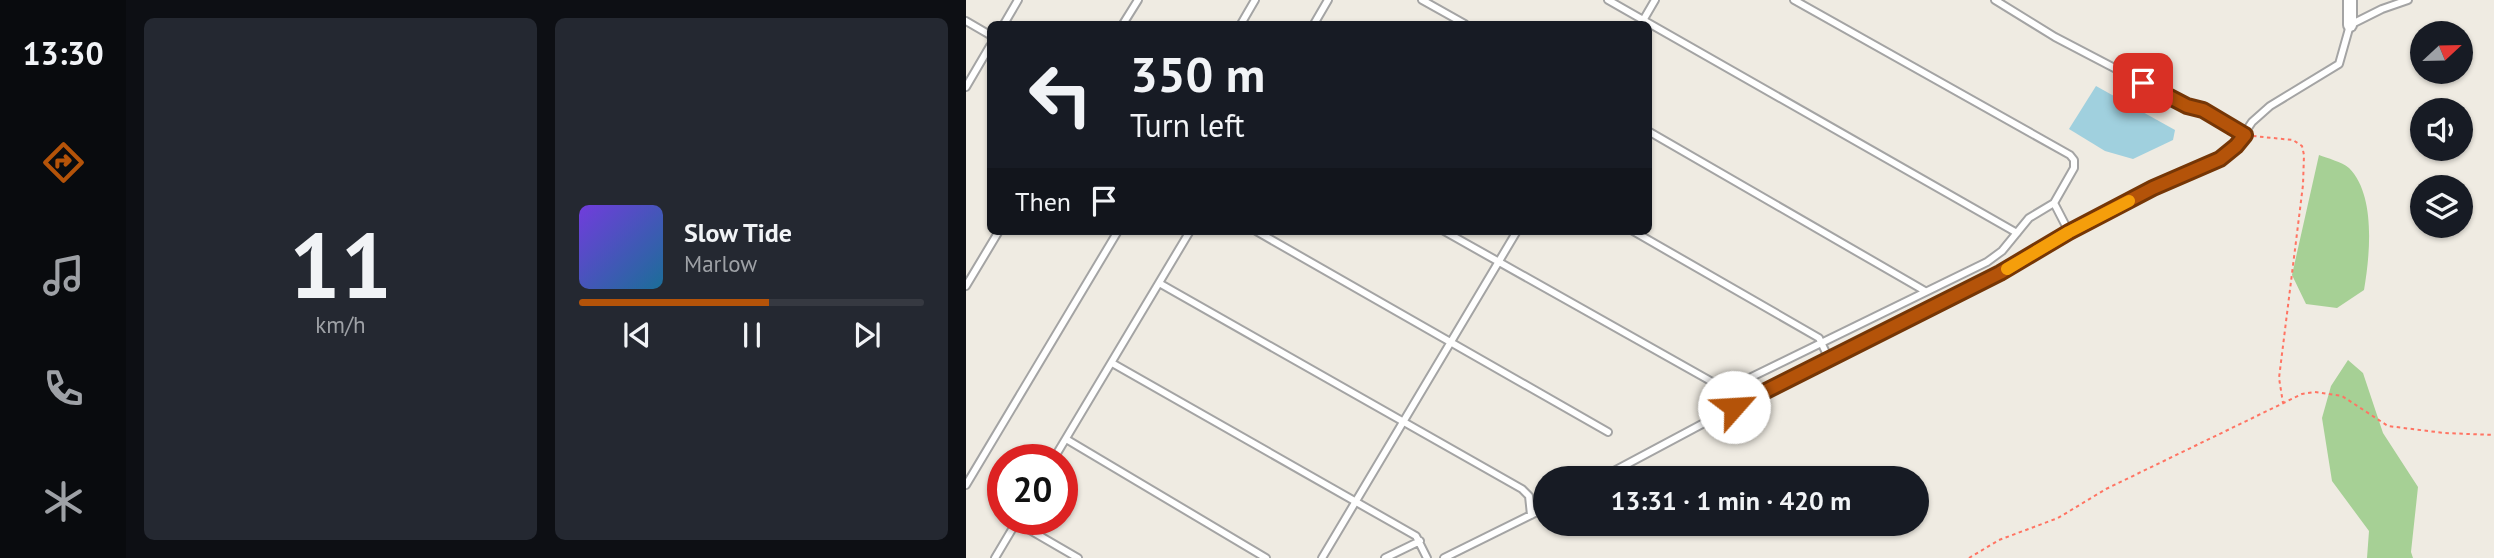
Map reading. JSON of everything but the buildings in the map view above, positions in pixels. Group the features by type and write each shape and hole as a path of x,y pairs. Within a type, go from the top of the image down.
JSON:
{"street":[{"path":"2350,0 2350,25"}],"lane":[{"path":"1006,21 1018,0"},
{"path":"1125,21 1138,0"},
{"path":"1243,21 1255,0"},
{"path":"1316,21 1328,0"},
{"path":"1422,0 1460,21"},
{"path":"1608,0 1640,21"},
{"path":"1643,21 1656,0"},
{"path":"1725,390 1987,262 2002,251 2029,218 2054,203 2074,168 2074,160 2070,155 1794,0"},
{"path":"1995,0 2055,37 2187,106 2203,110 2245,135"},
{"path":"2382,9 2383,0"},
{"path":"1623,466 2000,273 2069,232 2153,188 2220,159 2236,146 2252,121 2270,106 2339,64 2350,25 2408,0"},
{"path":"966,21 987,33"},
{"path":"1652,28 2017,233"},
{"path":"966,87 987,51"},
{"path":"1652,133 1925,291"},
{"path":"2054,203 2069,232"},
{"path":"966,286 997,235"},
{"path":"966,485 1116,235"},
{"path":"1063,444 1188,235"},
{"path":"1263,235 1608,432"},
{"path":"1451,235 1725,390 1731,395 1734,407"},
{"path":"1322,558 1515,235"},
{"path":"1640,235 1819,338 1830,361"},
{"path":"1159,283 1522,489 1529,496 1531,515 1444,558"},
{"path":"1112,363 1416,536 1427,558"},
{"path":"1066,439 1266,558"},
{"path":"995,558 1009,535"},
{"path":"1040,535 1077,558"},
{"path":"1385,558 1420,541"}],"path":[{"path":"2245,135 2293,140 2302,146 2304,155 2303,185 2279,378 2283,404"},
{"path":"1969,558 1999,540 2058,519 2106,489 2302,394 2315,392 2342,396 2388,426 2444,433 2494,435"}],"green space":[{"path":"2319,155 2349,168 2358,180 2364,194 2369,226 2364,290 2337,308 2306,304 2292,275"},
{"path":"2348,360 2363,373 2383,433 2418,487 2411,552 2413,558 2367,558 2369,531 2332,481 2322,418 2331,386"}],"water":[{"path":"2096,86 2175,130 2173,140 2133,159 2105,151 2069,129"}],"slow traffic":[{"path":"2007,269 2069,232 2129,201"}],"route":[{"path":"1734,407 1830,361 2000,273 2069,232 2153,188 2220,159 2245,135 2203,110 2187,106 2143,83"}]}
